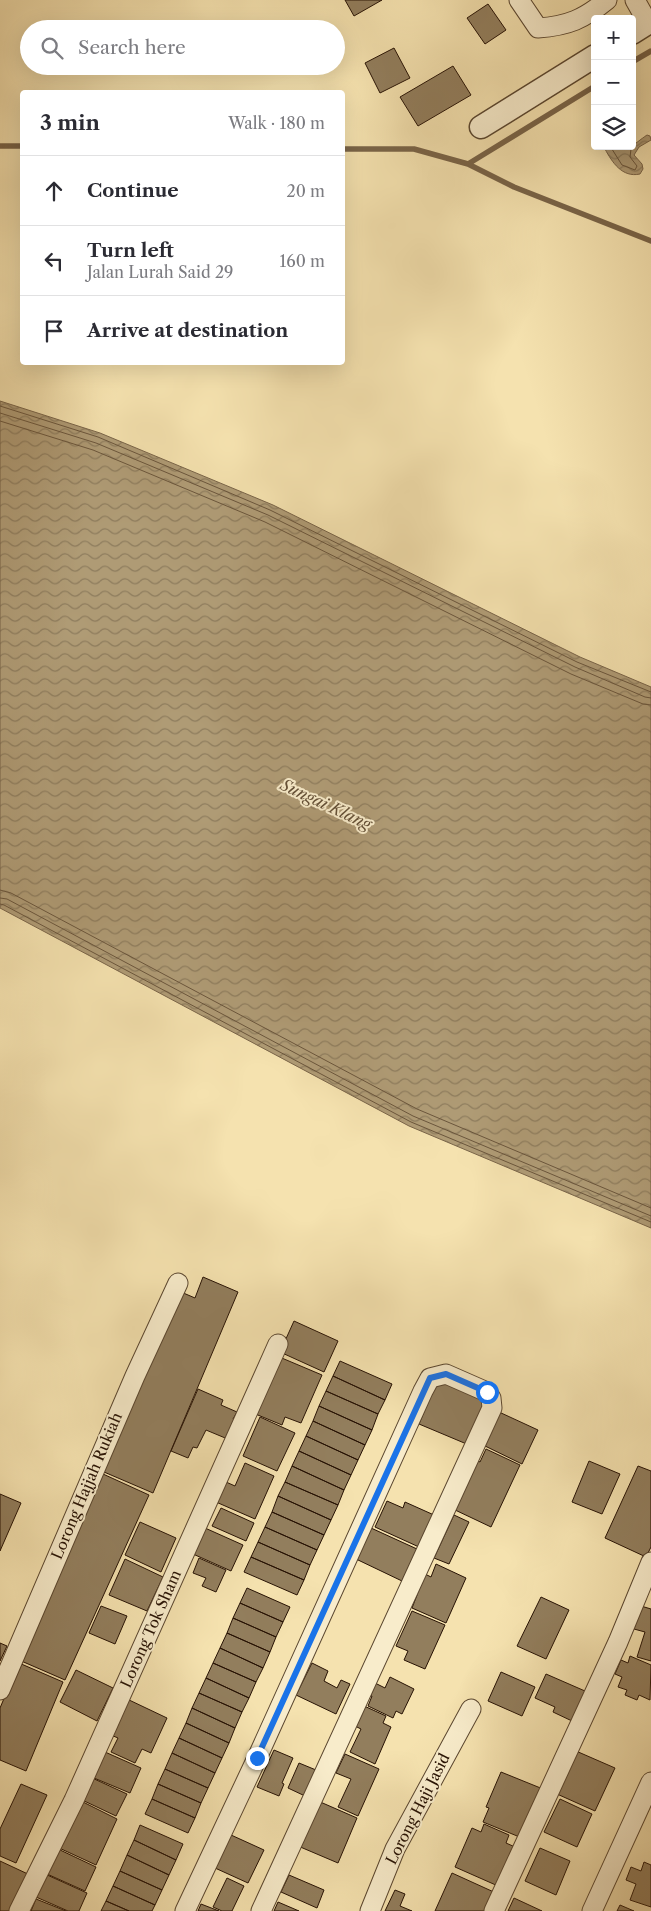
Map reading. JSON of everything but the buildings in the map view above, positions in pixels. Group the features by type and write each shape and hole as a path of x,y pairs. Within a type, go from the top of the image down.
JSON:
{"street":[{"path":"520,0 538,28 557,27 573,22 593,12 607,0"},
{"path":"635,0 644,26"},
{"path":"481,126 591,58"},
{"name":"Lorong Hajjah Rukiah","path":"0,1690 131,1385 178,1283"},
{"name":"Lorong Tok Sham","path":"19,1911 74,1800 278,1344"},
{"path":"185,1911 257,1758 423,1391 430,1378 446,1374 487,1392 491,1398 492,1408 261,1911"},
{"path":"494,1911 618,1642 651,1562"},
{"name":"Lorong Haji Jasid","path":"370,1911 395,1849 471,1709"},
{"path":"592,1911 651,1782"}],"water":[{"path":"647,135 650,136 651,140 639,147 634,155 642,164 643,169 640,174 634,175 618,168 606,150 636,150 636,143"},
{"name":"Sungai Klang","path":"0,401 100,433 273,505 580,657 651,687 651,1228 409,1126 0,908"}],"waterway":[{"path":"635,60 651,51"},
{"path":"468,164 591,88"},
{"path":"0,146 20,146"},
{"path":"345,149 414,149 468,164 514,187 651,241"}],"route":[{"path":"257,1758 430,1378 446,1374 487,1392"}]}
